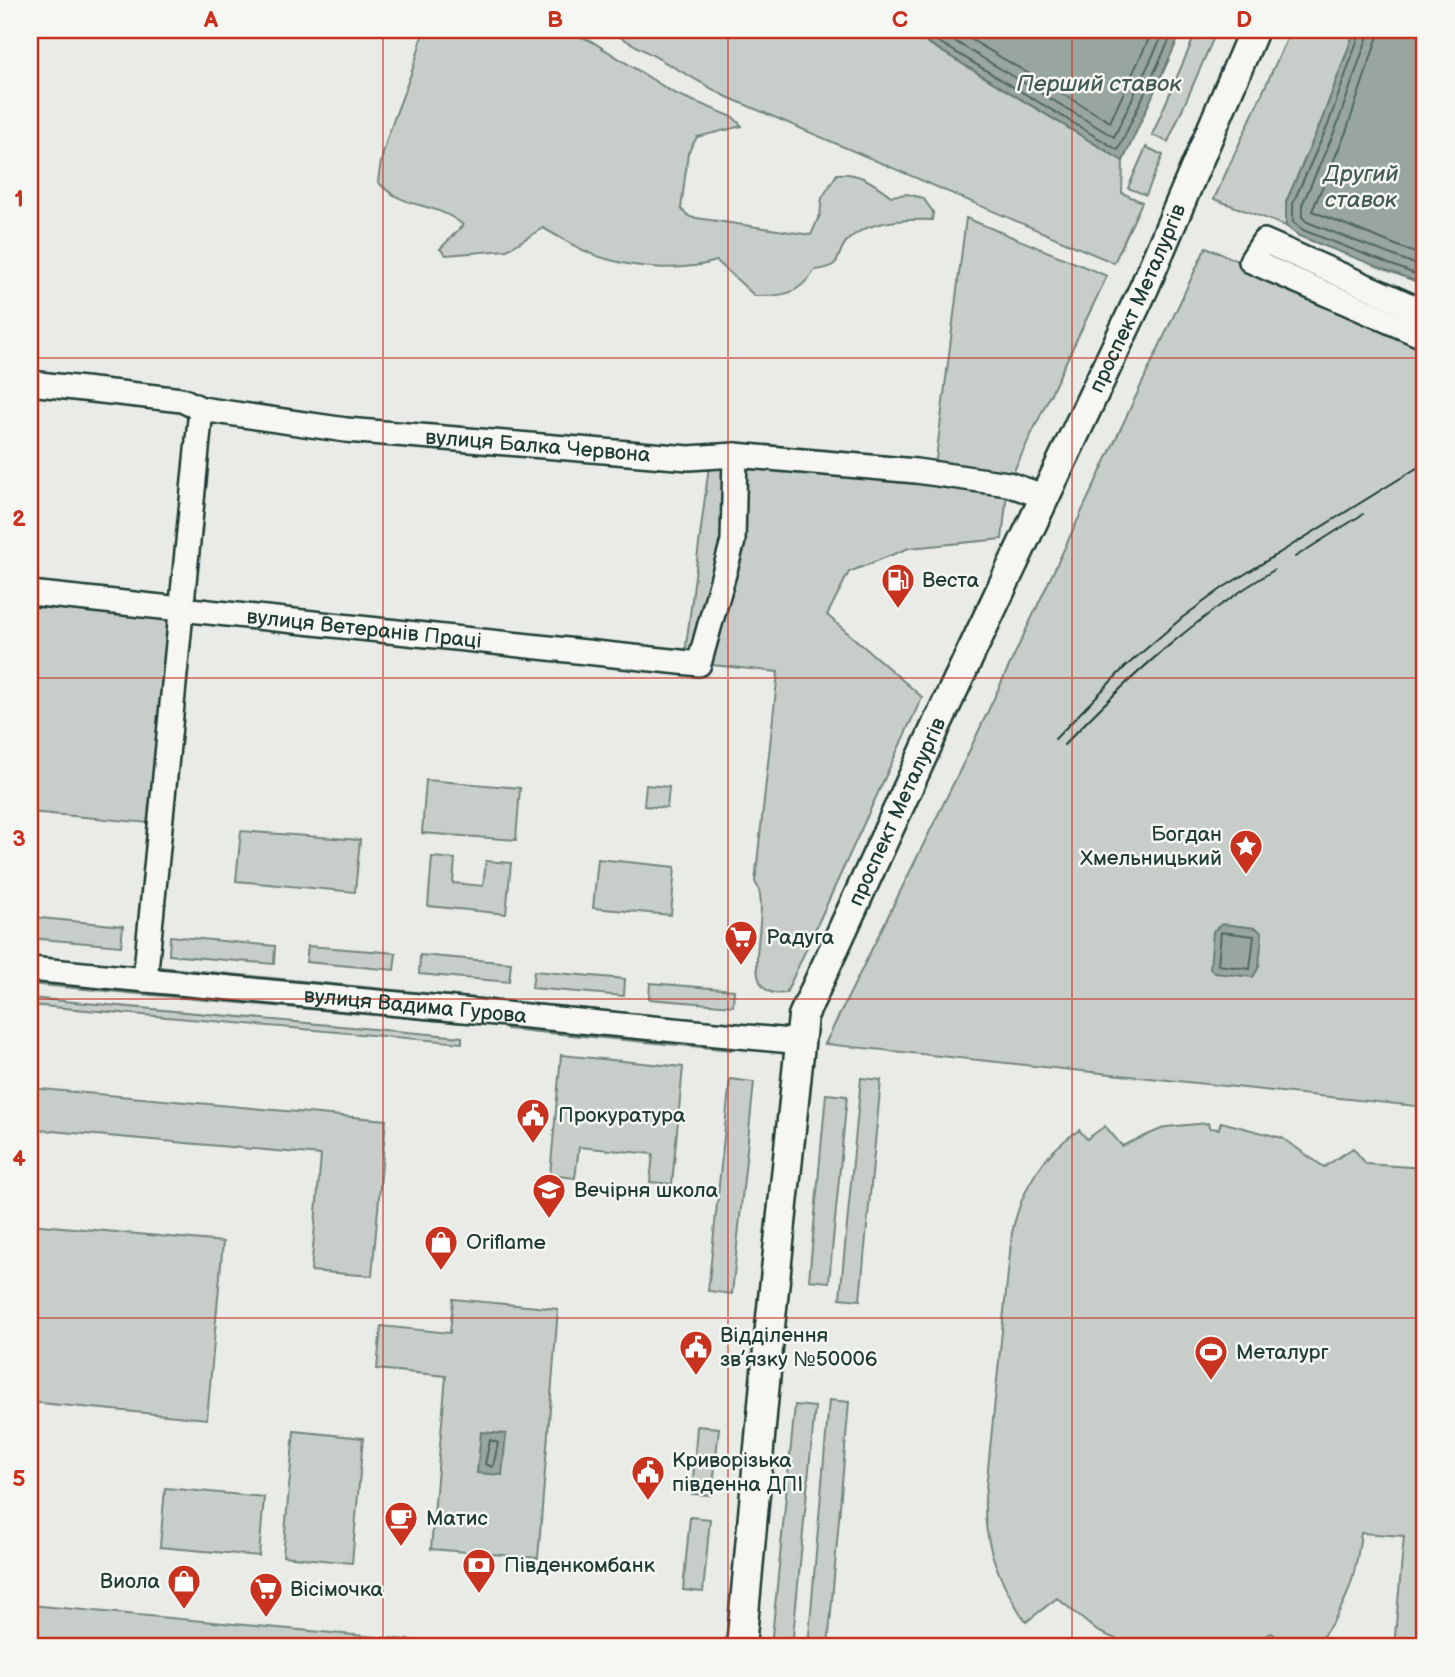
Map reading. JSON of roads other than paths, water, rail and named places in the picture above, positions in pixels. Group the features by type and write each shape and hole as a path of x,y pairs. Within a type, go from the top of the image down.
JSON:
{"main road":[{"name":"проспект Металургів","path":"741,1647 770,1327 803,1016 938,722 1144,288 1254,30"}],"street":[{"path":"1425,312 1264,242 1251,261 1425,337"},
{"path":"1348,304 1359,283"},
{"name":"вулиця Балка Червона","path":"30,383 181,400 201,409 346,430 689,458 736,455 916,471 1008,484 1046,497"},
{"path":"145,980 201,409"},
{"name":"вулиця Ветеранів Праці","path":"30,593 699,664 733,541 736,455"},
{"name":"вулиця Вадима Гурова","path":"30,969 801,1042"}],"water":[{"name":"Перший ставок","path":"907,30 1182,30 1123,161"},
{"name":"Другий ставок","path":"1355,30 1425,30 1425,285 1299,236 1286,226 1286,202 1321,122"},
{"path":"1222,924 1256,928 1262,933 1259,967 1253,977 1215,973 1210,969 1213,931"},
{"path":"481,1432 506,1434 502,1475 477,1473"}],"tram line":[{"path":"1055,739 1125,667 1183,617 1224,587 1425,463"},
{"path":"1295,557 1363,514"},
{"path":"1064,745 1163,650 1216,608 1274,570"}],"place":[{"name":"Веста","path":"898,610"},
{"name":"Богдан Хмельницький","path":"1246,876"},
{"name":"Радуга","path":"741,967"},
{"name":"Прокуратура","path":"533,1145"},
{"name":"Вечірня школа","path":"549,1220"},
{"name":"Oriflame","path":"441,1272"},
{"name":"Відділення зв’язку №50006","path":"696,1377"},
{"name":"Металург","path":"1211,1382"},
{"name":"Криворізька південна ДПІ","path":"648,1502"},
{"name":"Матис","path":"401,1548"},
{"name":"Південкомбанк","path":"479,1595"},
{"name":"Виола","path":"184,1611"},
{"name":"Вісімочка","path":"266,1619"}]}
